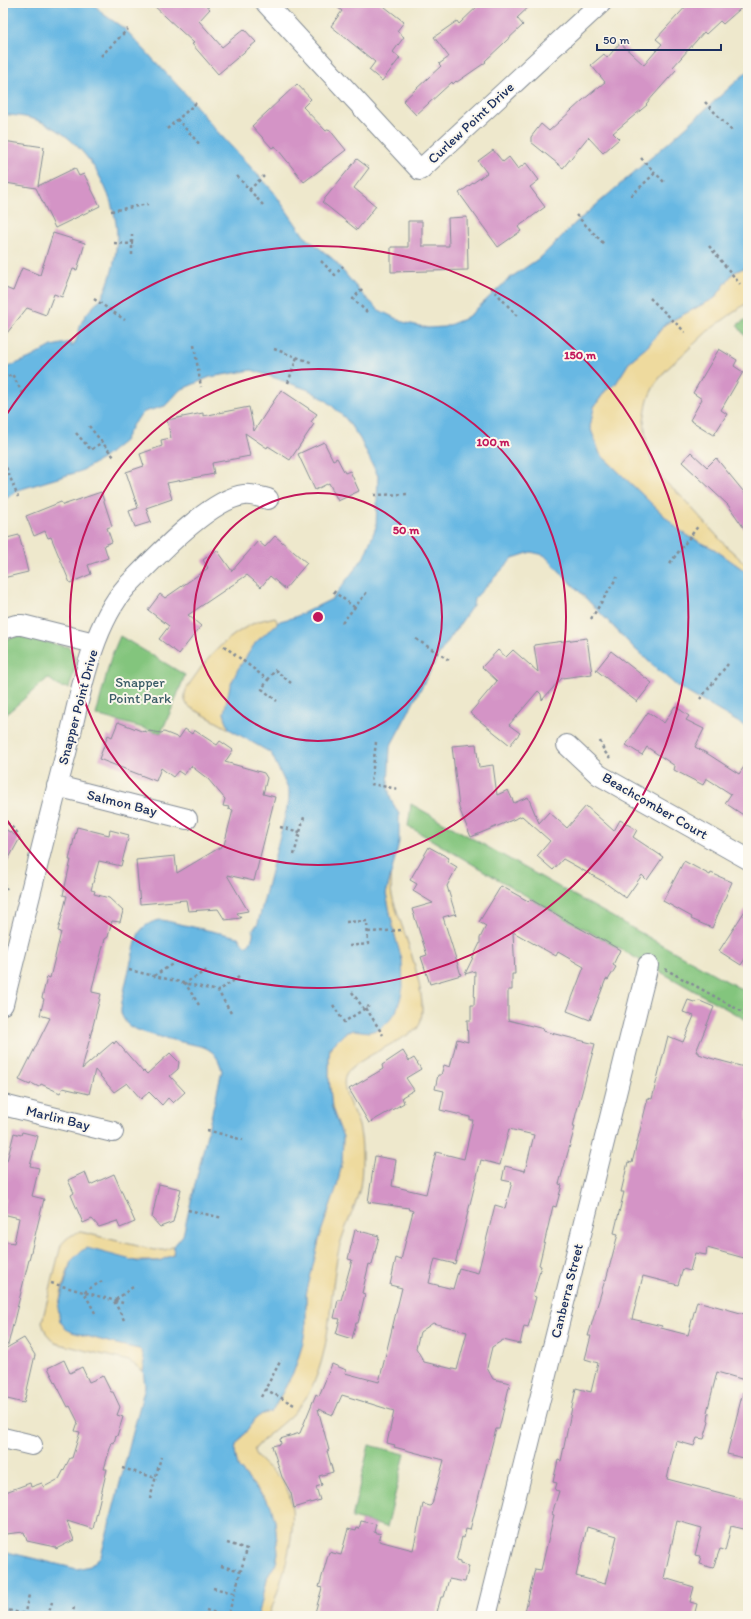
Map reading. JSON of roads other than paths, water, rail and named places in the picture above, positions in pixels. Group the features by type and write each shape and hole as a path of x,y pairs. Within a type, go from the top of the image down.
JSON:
{"street":[{"name":"Curlew Point Drive","path":"266,3 420,170 601,3"},
{"name":"Snapper Point Drive","path":"3,1004 94,643 107,615 122,592 199,518 218,504 236,496 250,495 268,499"},
{"path":"3,629 16,625 22,625 94,643"},
{"name":"Beachcomber Court","path":"567,745 598,775 748,859"},
{"name":"Salmon Bay","path":"57,786 187,819"},
{"name":"Canberra Street","path":"486,1616 648,965"},
{"name":"Marlin Bay","path":"3,1105 113,1132"},
{"path":"3,1438 32,1445"}],"water":[{"path":"3,3 93,3 103,14 125,29 192,101 214,128 273,191 304,236 333,259 362,294 379,310 403,322 428,328 444,327 464,319 471,314 510,278 541,257 573,225 668,143 748,71 748,266 733,273 715,298 665,324 648,346 630,361 615,385 606,390 594,407 590,427 600,454 678,529 714,549 748,573 748,728 678,687 635,649 544,555 531,552 513,558 474,599 473,605 439,654 390,747 388,787 391,800 399,814 399,842 386,894 402,960 403,987 400,1000 396,1012 380,1029 369,1032 353,1030 345,1033 330,1048 329,1078 332,1108 343,1137 342,1162 337,1186 321,1232 306,1295 306,1323 303,1343 294,1371 273,1410 262,1414 255,1419 236,1445 235,1452 238,1467 271,1506 275,1521 278,1553 276,1563 268,1576 258,1616 3,1616 3,1551 77,1569 90,1566 101,1556 145,1386 143,1371 145,1363 142,1352 139,1349 112,1343 66,1329 60,1321 58,1308 71,1261 81,1251 87,1248 139,1262 159,1261 173,1255 174,1246 183,1235 222,1071 216,1056 204,1047 152,1035 133,1028 127,1024 121,1011 125,985 139,933 146,925 153,922 162,920 238,937 246,946 252,939 253,930 258,923 289,800 289,791 271,753 229,729 224,713 230,686 238,669 256,642 280,621 295,617 332,599 364,557 376,527 378,476 360,439 346,419 327,401 309,390 252,370 210,377 180,390 165,406 144,412 133,424 124,441 102,459 81,471 18,490 3,501 3,369 30,358 52,346 71,342 72,347 75,343 81,323 87,313 98,302 108,285 115,256 117,236 115,218 105,187 88,158 77,146 65,135 51,126 24,117 3,114"}],"park label":[{"name":"Snapper Point Park","path":"140,690"}]}
